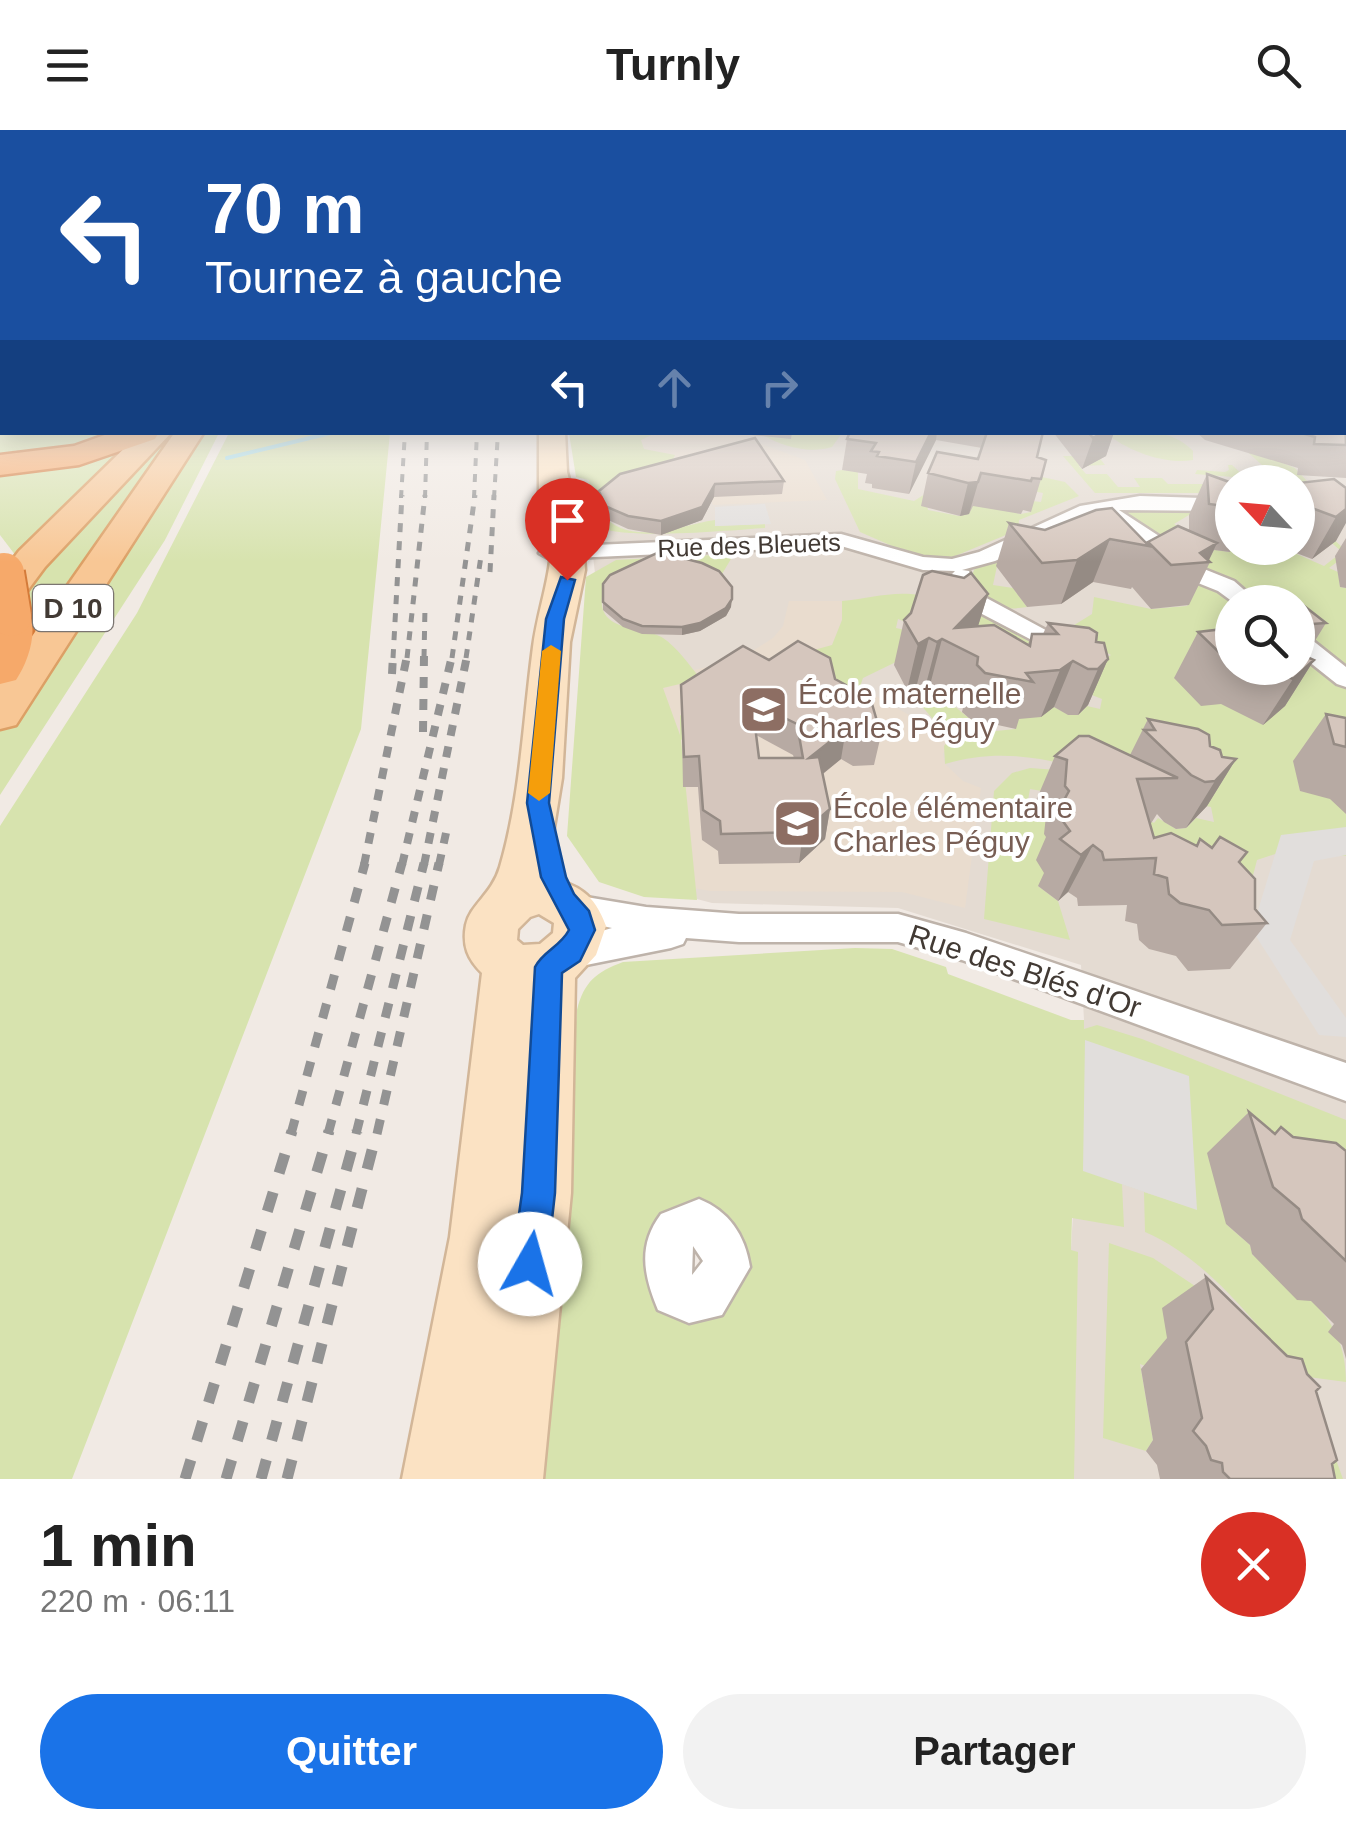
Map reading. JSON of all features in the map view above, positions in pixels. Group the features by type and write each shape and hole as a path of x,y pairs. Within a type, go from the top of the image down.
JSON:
{"highway":[{"path":"0,465 79,455 133,436"},
{"path":"0,670 11,632 4,588"}],"main road":[{"name":"D 10","path":"4,588 154,436"},
{"name":"D 10","path":"0,715 187,436"},
{"path":"552,436 556,476 567,521 559,553 567,580 555,619 538,803 523,875 513,902 500,910 488,935 498,959 554,939"},
{"path":"503,1479 538,1193 554,939 554,877 538,803"},
{"path":"442,1479 484,1238 554,939"}],"street":[{"path":"1090,664 969,598 953,566 1101,507 1215,504"},
{"path":"1101,507 1172,553 1191,572 1224,585"},
{"name":"Rue des Bleuets","path":"559,553 841,540 863,542 913,562 953,566"},
{"path":"1315,655 1346,679"},
{"name":"Rue des Blés d'Or","path":"554,939 603,944 738,928 898,928 966,947 1346,1082"}],"shaded area":[{"path":"579,436 1346,436 1346,1479 1058,1479 1084,1020 1081,965 898,908 712,903 606,875 606,670"},
{"path":"584,436 742,437 805,460 827,500 713,505 709,497"},
{"path":"765,504 771,524 715,526 715,507"},
{"path":"789,601 842,601 842,620 832,645 848,680 951,739 943,754 945,764 963,781 981,788 965,908 902,892 710,891 652,881 628,671 685,672 738,660 773,638 783,626"},
{"path":"1346,827 1346,855 1314,861 1290,940 1346,1018 1346,1037 1319,1035 1252,930 1281,835"},
{"path":"1085,1040 1189,1076 1197,1210 1083,1171"}],"green space":[{"path":"0,436 120,436 100,444 0,459"},
{"path":"166,436 177,436 42,620 27,621 25,578"},
{"path":"201,436 218,436 165,540 0,795 0,725"},
{"path":"227,436 390,436 361,729 72,1479 0,1479 0,826 137,613"},
{"path":"569,436 650,436 641,440 644,449 675,455 668,470 723,494 709,499 603,497 600,512 612,523 640,532 715,520 716,526 765,524 765,528 652,534 609,530 594,522 589,480 576,477"},
{"path":"765,436 840,436 832,447 814,450"},
{"path":"1110,436 1168,436 1193,451 1193,460 1171,460 1125,446"},
{"path":"1241,446 1288,465 1262,465"},
{"path":"121,448 124,451 19,560 0,535 0,469"},
{"path":"1063,456 1098,456 1105,465 1079,466 1086,474 1107,474 1118,487 1140,487 1134,478 1215,486 1215,493 1095,493"},
{"path":"1197,470 1215,471 1215,476 1195,474"},
{"path":"836,471 858,472 858,489 914,501 925,494 928,510 959,516 972,503 1021,514 1031,512 1032,501 1041,502 1043,493 1028,490 1028,474 1065,482 1079,496 1019,520 1018,530 943,561 899,549 860,532 835,479"},
{"path":"1215,508 1213,524 1189,515 1174,524 1189,532 1190,546 1215,550 1215,565 1315,562 1324,566 1342,552 1316,529 1323,529 1345,550 1345,556 1329,568 1338,572 1340,587 1346,588 1346,764 1294,762 1300,791 1334,797 1346,814 1346,856 1290,849 1257,860 1244,910 1147,837 1144,817 1154,823 1158,818 1176,829 1186,828 1196,818 1214,822 1211,807 1047,760 980,757 945,764 944,746 950,739 908,690 942,696 970,719 991,723 996,731 1015,729 1009,720 1054,707 1069,715 1078,715 1087,706 1100,709 1102,699 898,619 896,628 909,631 898,661 863,678 855,701 828,698 778,660 832,645 842,620 842,601 903,594 935,598 981,612 1090,667 1111,655 1077,636 1071,627 1092,614 1094,597 1151,609 1187,606 1198,585 997,566 993,585 1013,588 1027,607 1008,608 986,600 971,577 975,568 1025,547 1125,515 1119,511"},
{"path":"734,554 719,579 603,591 605,615 622,626 663,638 701,679 663,688 680,735 680,715 704,730 681,740 697,900 644,897 599,882 567,836 586,577 616,560"},
{"path":"1030,768 1071,771 1048,792 1030,789 1028,800 1047,807 1047,878 1038,886 1058,901 1070,940 984,919 994,791 1012,773"},
{"path":"892,949 946,967 948,974 1071,1020 1084,1020 1084,1029 1097,1025 1142,1039 1346,1120 1346,1230 1226,1224 1250,1245 1253,1256 1260,1257 1320,1309 1339,1340 1346,1382 1301,1376 1211,1276 1169,1244 1145,1232 1144,1192 1196,1209 1122,1184 1124,1227 1072,1218 1071,1250 1078,1252 1074,1479 540,1479 577,1010 592,979 623,962","holes":["699,1221 718,1283 665,1273"]},
{"path":"1109,1243 1153,1258 1204,1292 1330,1443 1343,1479 1274,1479 1167,1338 1148,1367 1140,1364 1153,1440 1146,1451 1103,1438"}],"building":[{"path":"929,436 916,462 877,456 879,452 871,451 876,443 847,439"},
{"path":"986,436 1042,436 1037,457 1046,460 1041,479 981,473 978,482 968,483 928,473 937,452 978,459"},
{"path":"1311,436 1346,436 1346,445 1314,444 1315,437"},
{"path":"755,438 784,481 715,484 702,507 661,521 628,516 605,506 599,491 620,474"},
{"path":"1207,474 1215,477 1215,505 1209,504"},
{"path":"1334,479 1346,488 1346,509 1336,517 1315,509 1315,481"},
{"path":"1112,508 1149,546 1110,539 1077,560 1042,563 1009,523 1045,530 1096,510"},
{"path":"1178,526 1215,544 1200,553 1210,562 1171,565 1148,542"},
{"path":"659,552 719,571 732,587 732,599 726,608 700,623 682,627 642,626 623,619 603,602 603,584 610,575"},
{"path":"932,571 964,578 971,573 988,594 955,628 994,625 1030,646 1032,634 1058,634 1048,623 1089,628 1097,633 1096,642 1104,643 1108,659 1098,669 1088,669 1073,661 1060,670 1026,673 1033,682 985,673 977,665 978,657 942,639 937,642 929,638 918,644 904,620 911,613 923,575"},
{"path":"1215,630 1215,648 1198,632"},
{"path":"798,641 830,658 835,679 846,685 849,697 870,697 881,735 859,736 846,729 809,758 819,757 830,809 803,832 721,834 720,821 703,810 699,756 684,757 681,685 743,646 769,660","holes":["752,702 797,724 803,758 759,758"]},
{"path":"1326,714 1346,718 1346,747 1334,744"},
{"path":"1148,719 1198,729 1209,735 1210,746 1220,750 1222,757 1236,759 1215,781 1205,782 1191,775 1144,730 1155,730"},
{"path":"1079,736 1089,736 1178,778 1137,779 1154,838 1171,833 1197,846 1200,839 1212,848 1220,837 1247,852 1239,862 1255,879 1255,909 1267,923 1222,925 1209,910 1180,903 1169,894 1167,878 1154,874 1156,858 1104,860 1102,852 1093,845 1081,855 1060,839 1070,831 1057,813 1069,791 1065,786 1067,760 1055,756"},
{"path":"1249,1112 1275,1134 1281,1127 1293,1137 1336,1143 1346,1151 1346,1261 1302,1219 1299,1209 1273,1187"},
{"path":"1206,1277 1287,1356 1302,1359 1307,1374 1320,1387 1316,1391 1337,1460 1332,1464 1335,1479 1230,1479 1223,1472 1222,1463 1211,1460 1206,1446 1193,1431 1202,1418 1186,1342 1213,1309"}],"waterway":[{"path":"227,458 319,436"}],"railway":[{"path":"401,498 405,436"},
{"path":"425,498 427,436"},
{"path":"474,498 477,436"},
{"path":"494,498 498,436"},
{"path":"393,658 402,495"},
{"path":"407,658 425,495"},
{"path":"452,658 475,495"},
{"path":"490,572 494,495"},
{"path":"466,658 481,556"},
{"path":"424,658 425,607"},
{"path":"392,674 393,656"},
{"path":"364,865 407,656"},
{"path":"423,732 424,656"},
{"path":"402,865 452,656"},
{"path":"424,865 467,656"},
{"path":"439,865 446,833"},
{"path":"291,1134 365,863"},
{"path":"328,1134 402,863"},
{"path":"356,1134 424,863"},
{"path":"377,1134 439,863"},
{"path":"185,1479 292,1131"},
{"path":"226,1479 329,1131"},
{"path":"261,1479 357,1131"},
{"path":"287,1479 377,1131"}],"slow traffic":[{"path":"539,793 551,651"}],"place":[{"name":"École maternelle Charles Péguy","path":"763,710"},
{"name":"École élémentaire Charles Péguy","path":"798,824"}],"route":[{"path":"530,1264 538,1193 548,967 570,953 582,930 580,918 564,900 554,877 538,803 555,619 567,580"}]}
